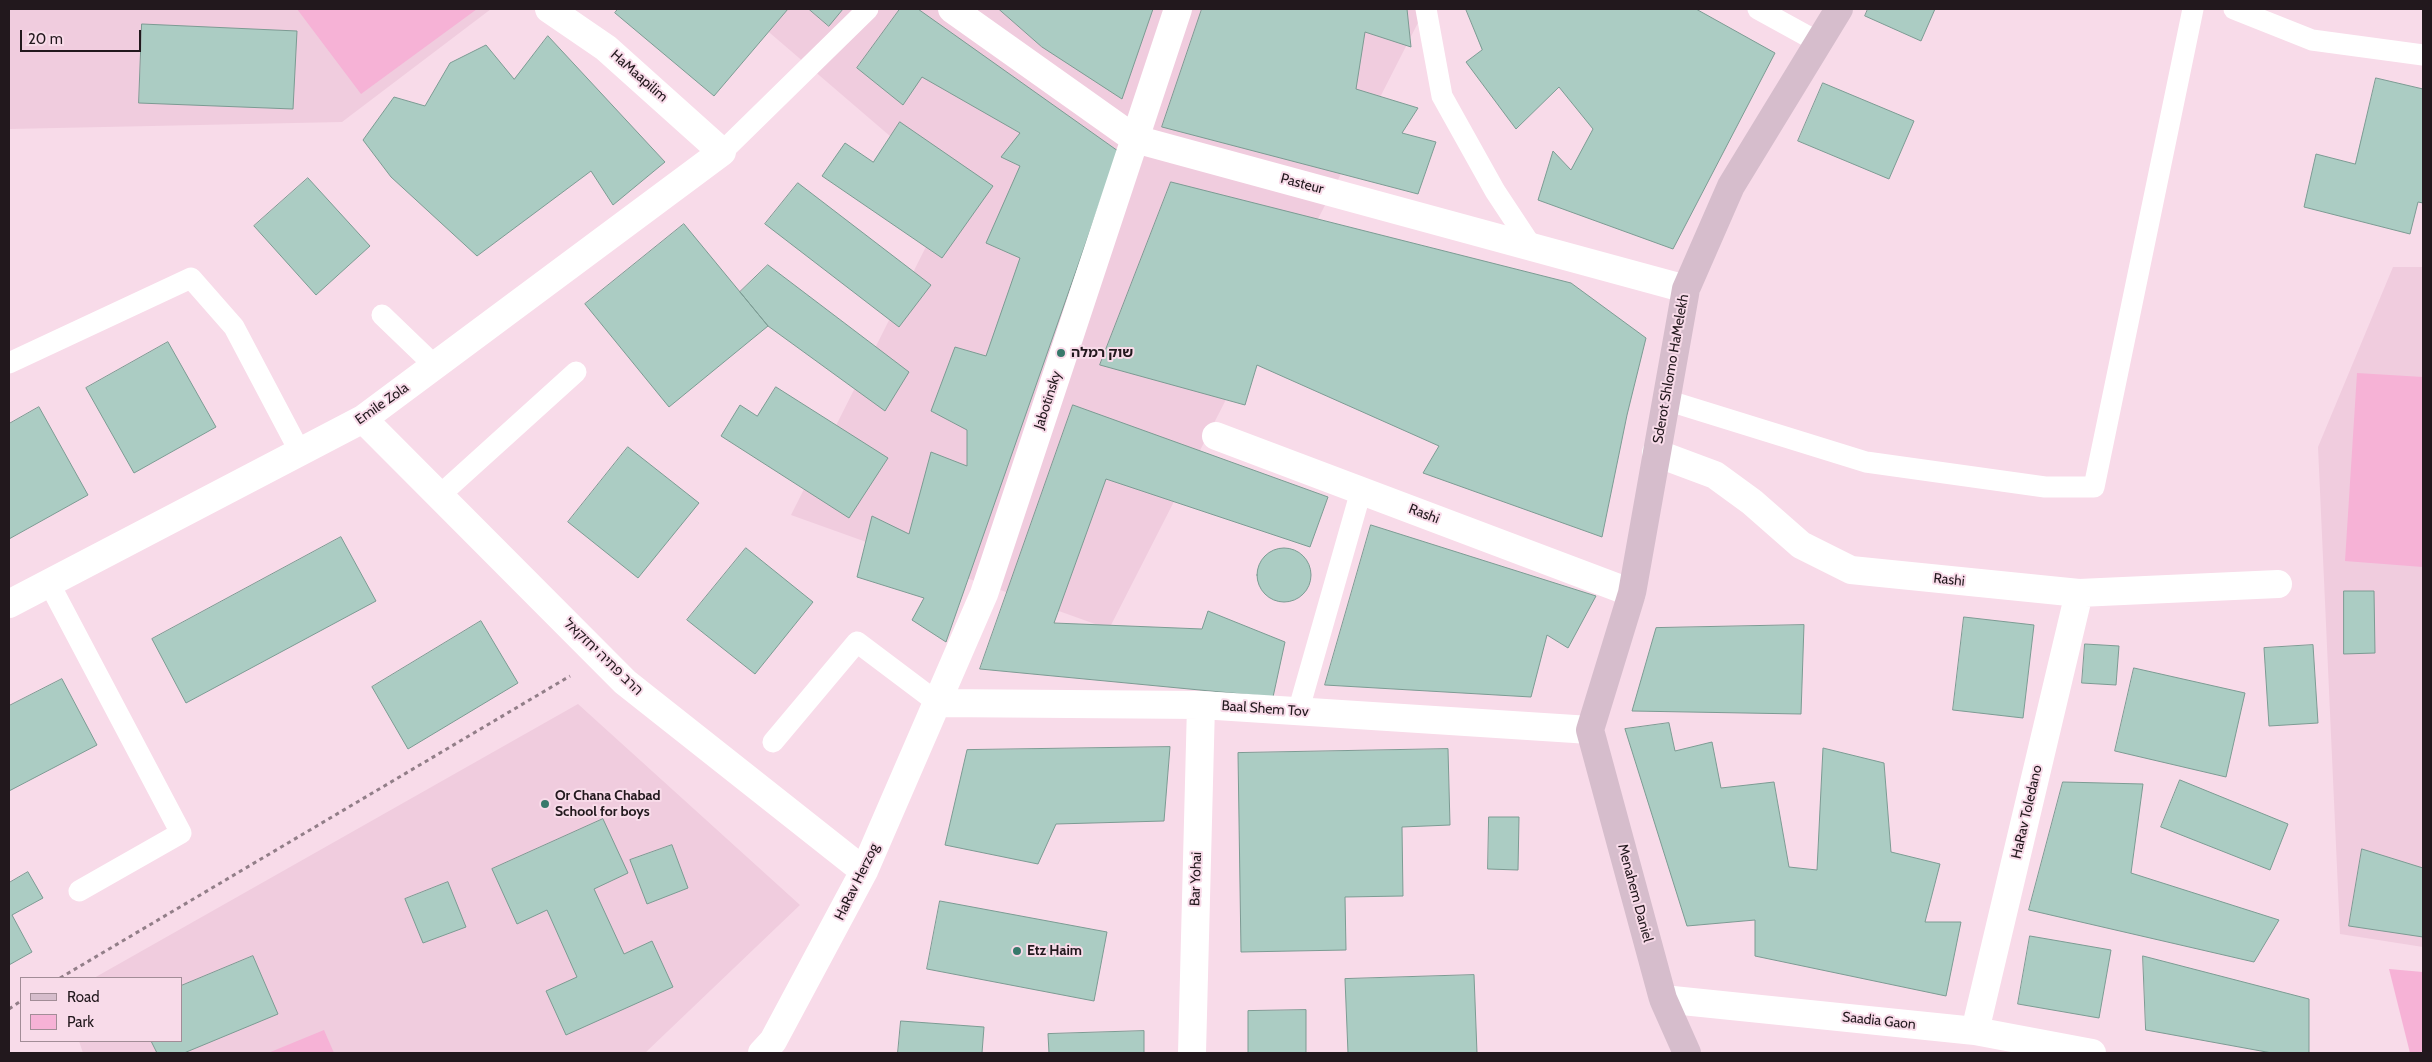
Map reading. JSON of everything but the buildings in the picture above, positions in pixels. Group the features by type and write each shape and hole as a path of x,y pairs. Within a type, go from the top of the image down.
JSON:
{"street":[{"name":"Pasteur","path":"952,9 1134,139 1686,289"},
{"name":"Jabotinsky","path":"938,703 984,594 1178,9"},
{"name":"Sderot Shlomo HaMelekh","path":"1590,730 1632,593 1686,289 1731,186 1838,9"},
{"name":"HaMaapilim","path":"561,12 606,48 722,152"},
{"name":"Emile Zola","path":"9,604 364,419 722,152"},
{"name":"הרב פתיה יחזקאל","path":"364,419 625,682 864,871"},
{"name":"Rashi","path":"1216,436 1632,593"},
{"name":"Rashi","path":"1656,453 1715,474 1752,502 1801,545 1850,570 2079,593 2278,584"},
{"name":"HaRav Toledano","path":"1974,1031 2079,593"},
{"name":"Baal Shem Tov","path":"938,703 1201,706 1590,730"},
{"name":"HaRav Herzog","path":"762,1053 773,1041 864,871 938,703"},
{"name":"Bar Yohai","path":"1192,1053 1201,706"},
{"name":"Menahem Daniel","path":"1590,730 1663,999 1687,1053"},
{"name":"Saadia Gaon","path":"1663,999 1974,1031 2092,1053"}],"lane":[{"path":"722,152 868,9"},
{"path":"1426,9 1442,96 1494,191 1532,247"},
{"path":"1758,9 1818,42"},
{"path":"1666,400 1866,462 2045,487 2094,487 2193,9"},
{"path":"2234,9 2312,40 2423,56"},
{"path":"9,364 191,278 234,327 300,452"},
{"path":"382,315 435,366"},
{"path":"440,495 576,372"},
{"path":"1298,712 1361,491"},
{"path":"49,583 182,833 79,891"},
{"path":"773,742 857,642 938,703"}],"path":[{"path":"62,977 601,658"},
{"path":"9,1009 20,1003"}],"shaded area":[{"path":"9,9 491,9 342,122 9,129"},
{"name":"שוק רמלה","path":"742,9 1425,9 1109,629 791,515 954,191"},
{"path":"2393,267 2423,267 2423,947 2340,934 2318,447"},
{"name":"Or Chana Chabad School for boys","path":"578,704 800,905 645,1053 83,1053 79,1042 182,1042 182,977 96,977"}],"green space":[{"path":"297,9 477,9 361,94"},
{"path":"2357,373 2423,377 2423,567 2345,561"},
{"path":"2389,969 2423,972 2423,1053 2410,1053"},
{"path":"324,1030 334,1053 268,1053"}],"place":[{"name":"שוק רמלה","path":"1061,353"},
{"name":"Or Chana Chabad School for boys","path":"545,804"},
{"name":"Etz Haim","path":"1017,951"}]}
